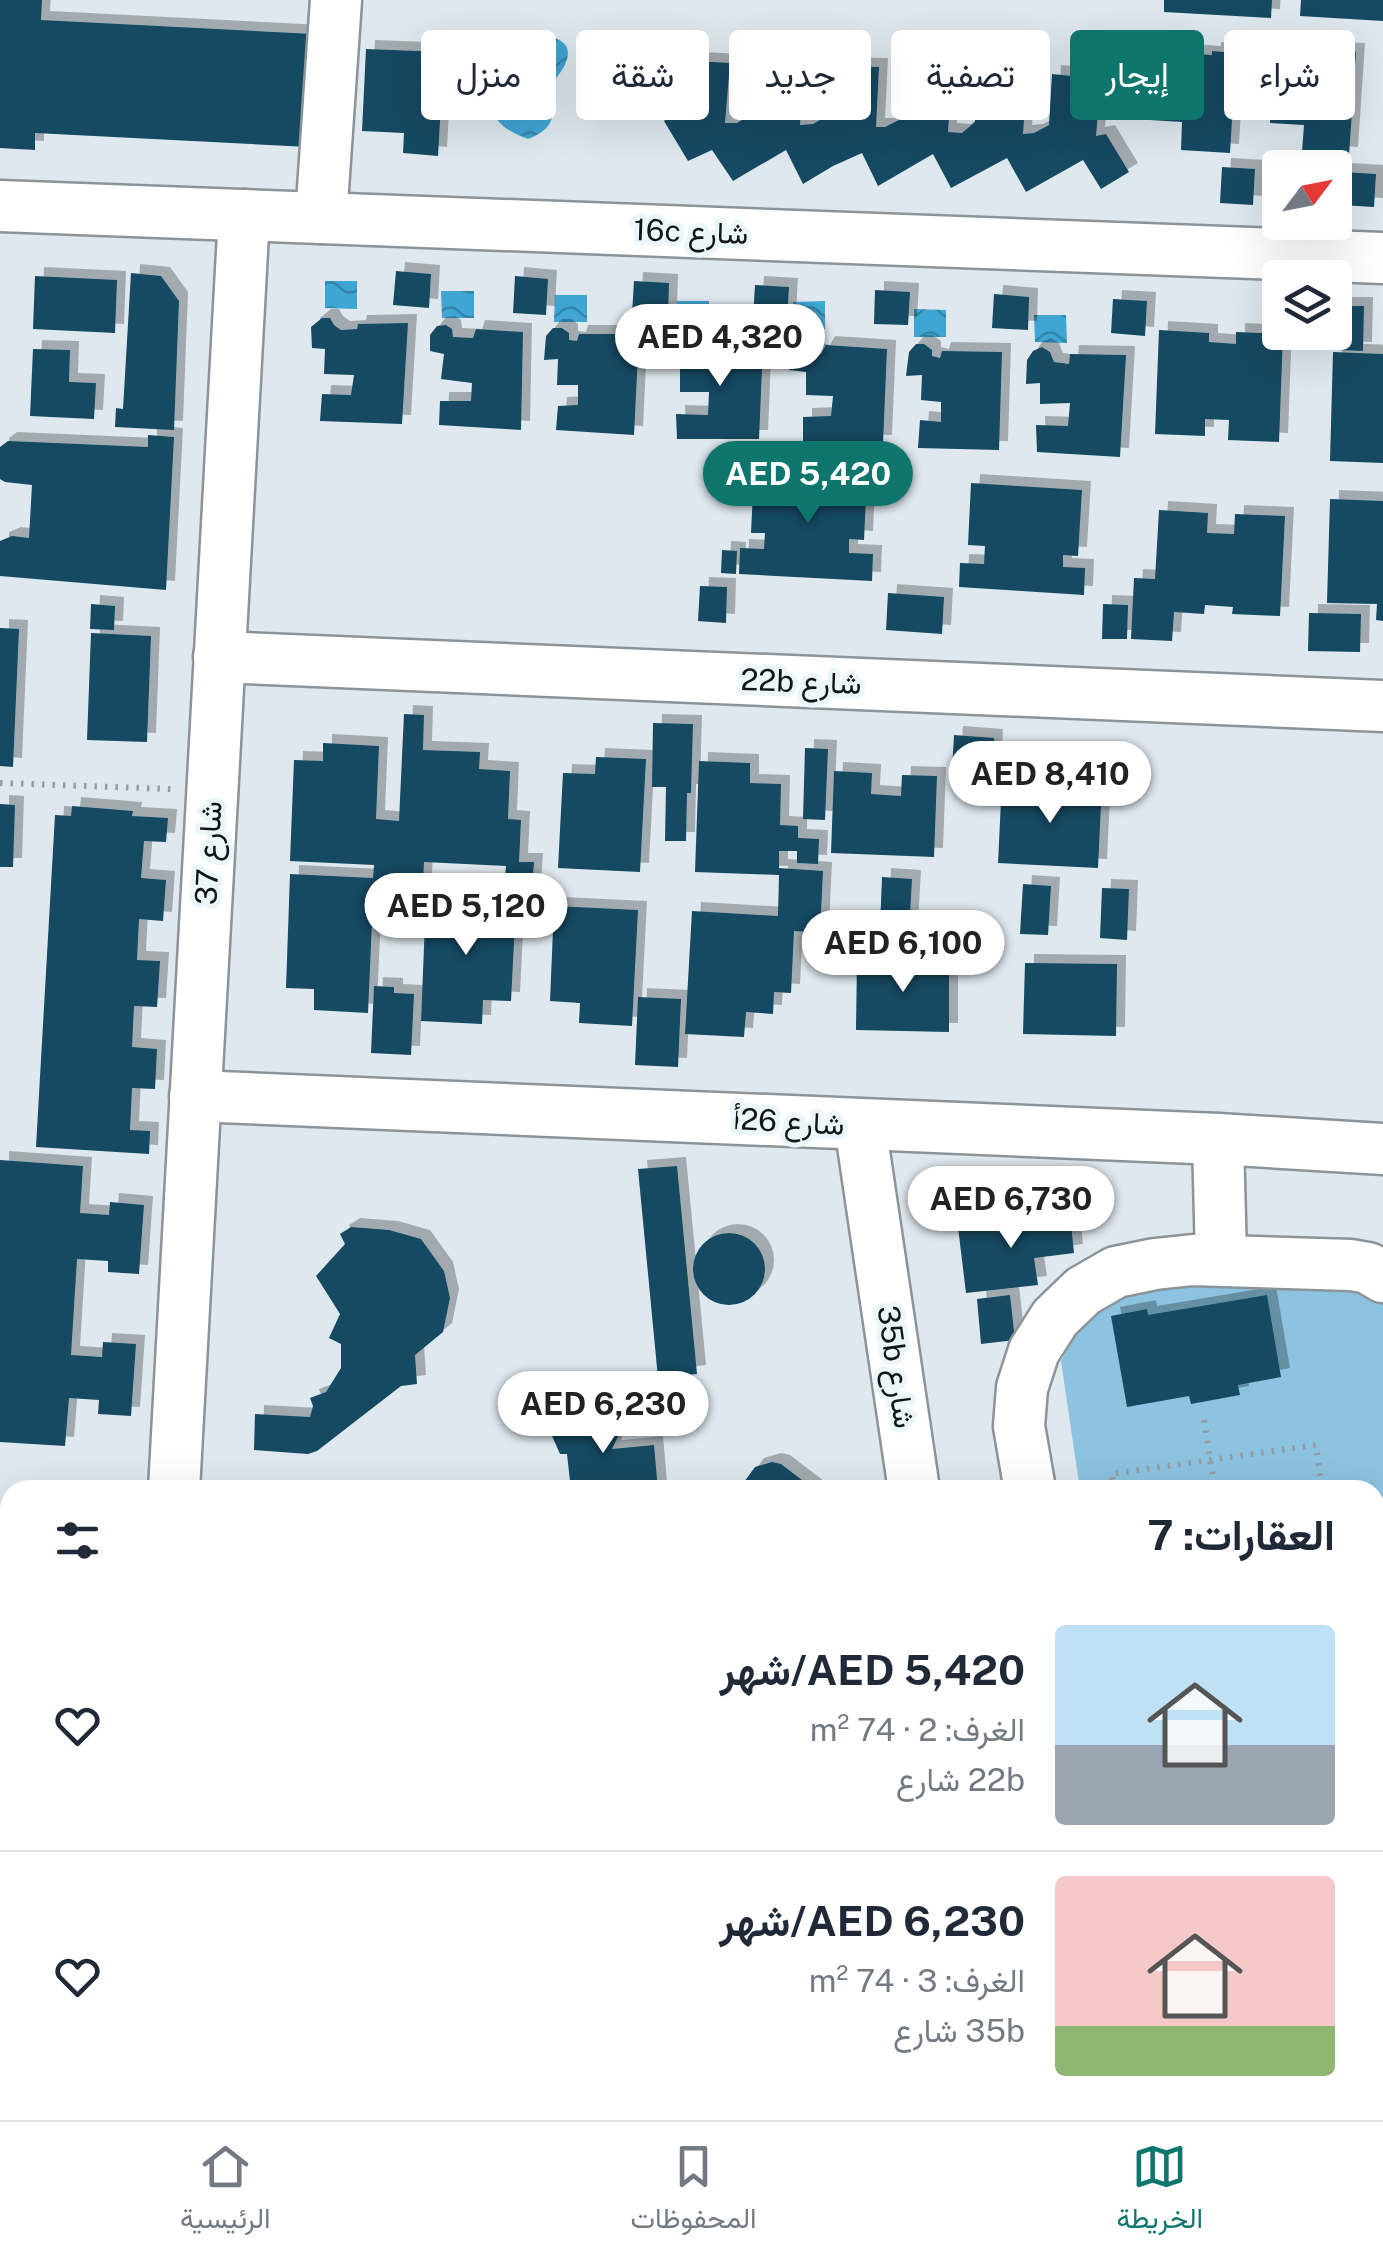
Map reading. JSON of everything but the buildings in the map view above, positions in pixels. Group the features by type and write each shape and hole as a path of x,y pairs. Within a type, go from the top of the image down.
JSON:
{"street":[{"path":"320,218 336,0"},
{"name":"16c شارع","path":"0,206 1383,258"},
{"name":"شارع 37","path":"175,1480 244,215"},
{"name":"22b شارع","path":"219,656 1383,706"},
{"name":"شارع 26أ","path":"195,1096 1383,1148"},
{"name":"35b شارع","path":"860,1125 913,1480"},
{"path":"1218,1139 1220,1259"},
{"path":"1028,1480 1019,1426 1022,1388 1034,1351 1054,1318 1082,1291 1116,1272 1155,1264 1220,1259 1351,1265 1368,1268 1383,1277"}],"path":[{"path":"0,784 212,790"},
{"path":"1204,1420 1214,1480"},
{"path":"1113,1480 1112,1474 1316,1445 1321,1480"}],"shaded area":[{"path":"1383,1270 1383,1480 1079,1480 1061,1361 1084,1318 1122,1289"}],"water":[{"path":"556,39 567,49 563,69 556,78"},
{"path":"498,120 551,120 539,134 528,139"},
{"path":"325,281 357,281 357,309 325,308"},
{"path":"441,291 474,291 474,318 442,318"},
{"path":"555,295 587,295 587,322 554,322"},
{"path":"677,301 709,301 709,329 676,329"},
{"path":"825,301 825,329 792,329 793,302"},
{"path":"914,309 946,310 946,337 914,337"},
{"path":"1034,315 1066,315 1067,343 1035,342"}]}
